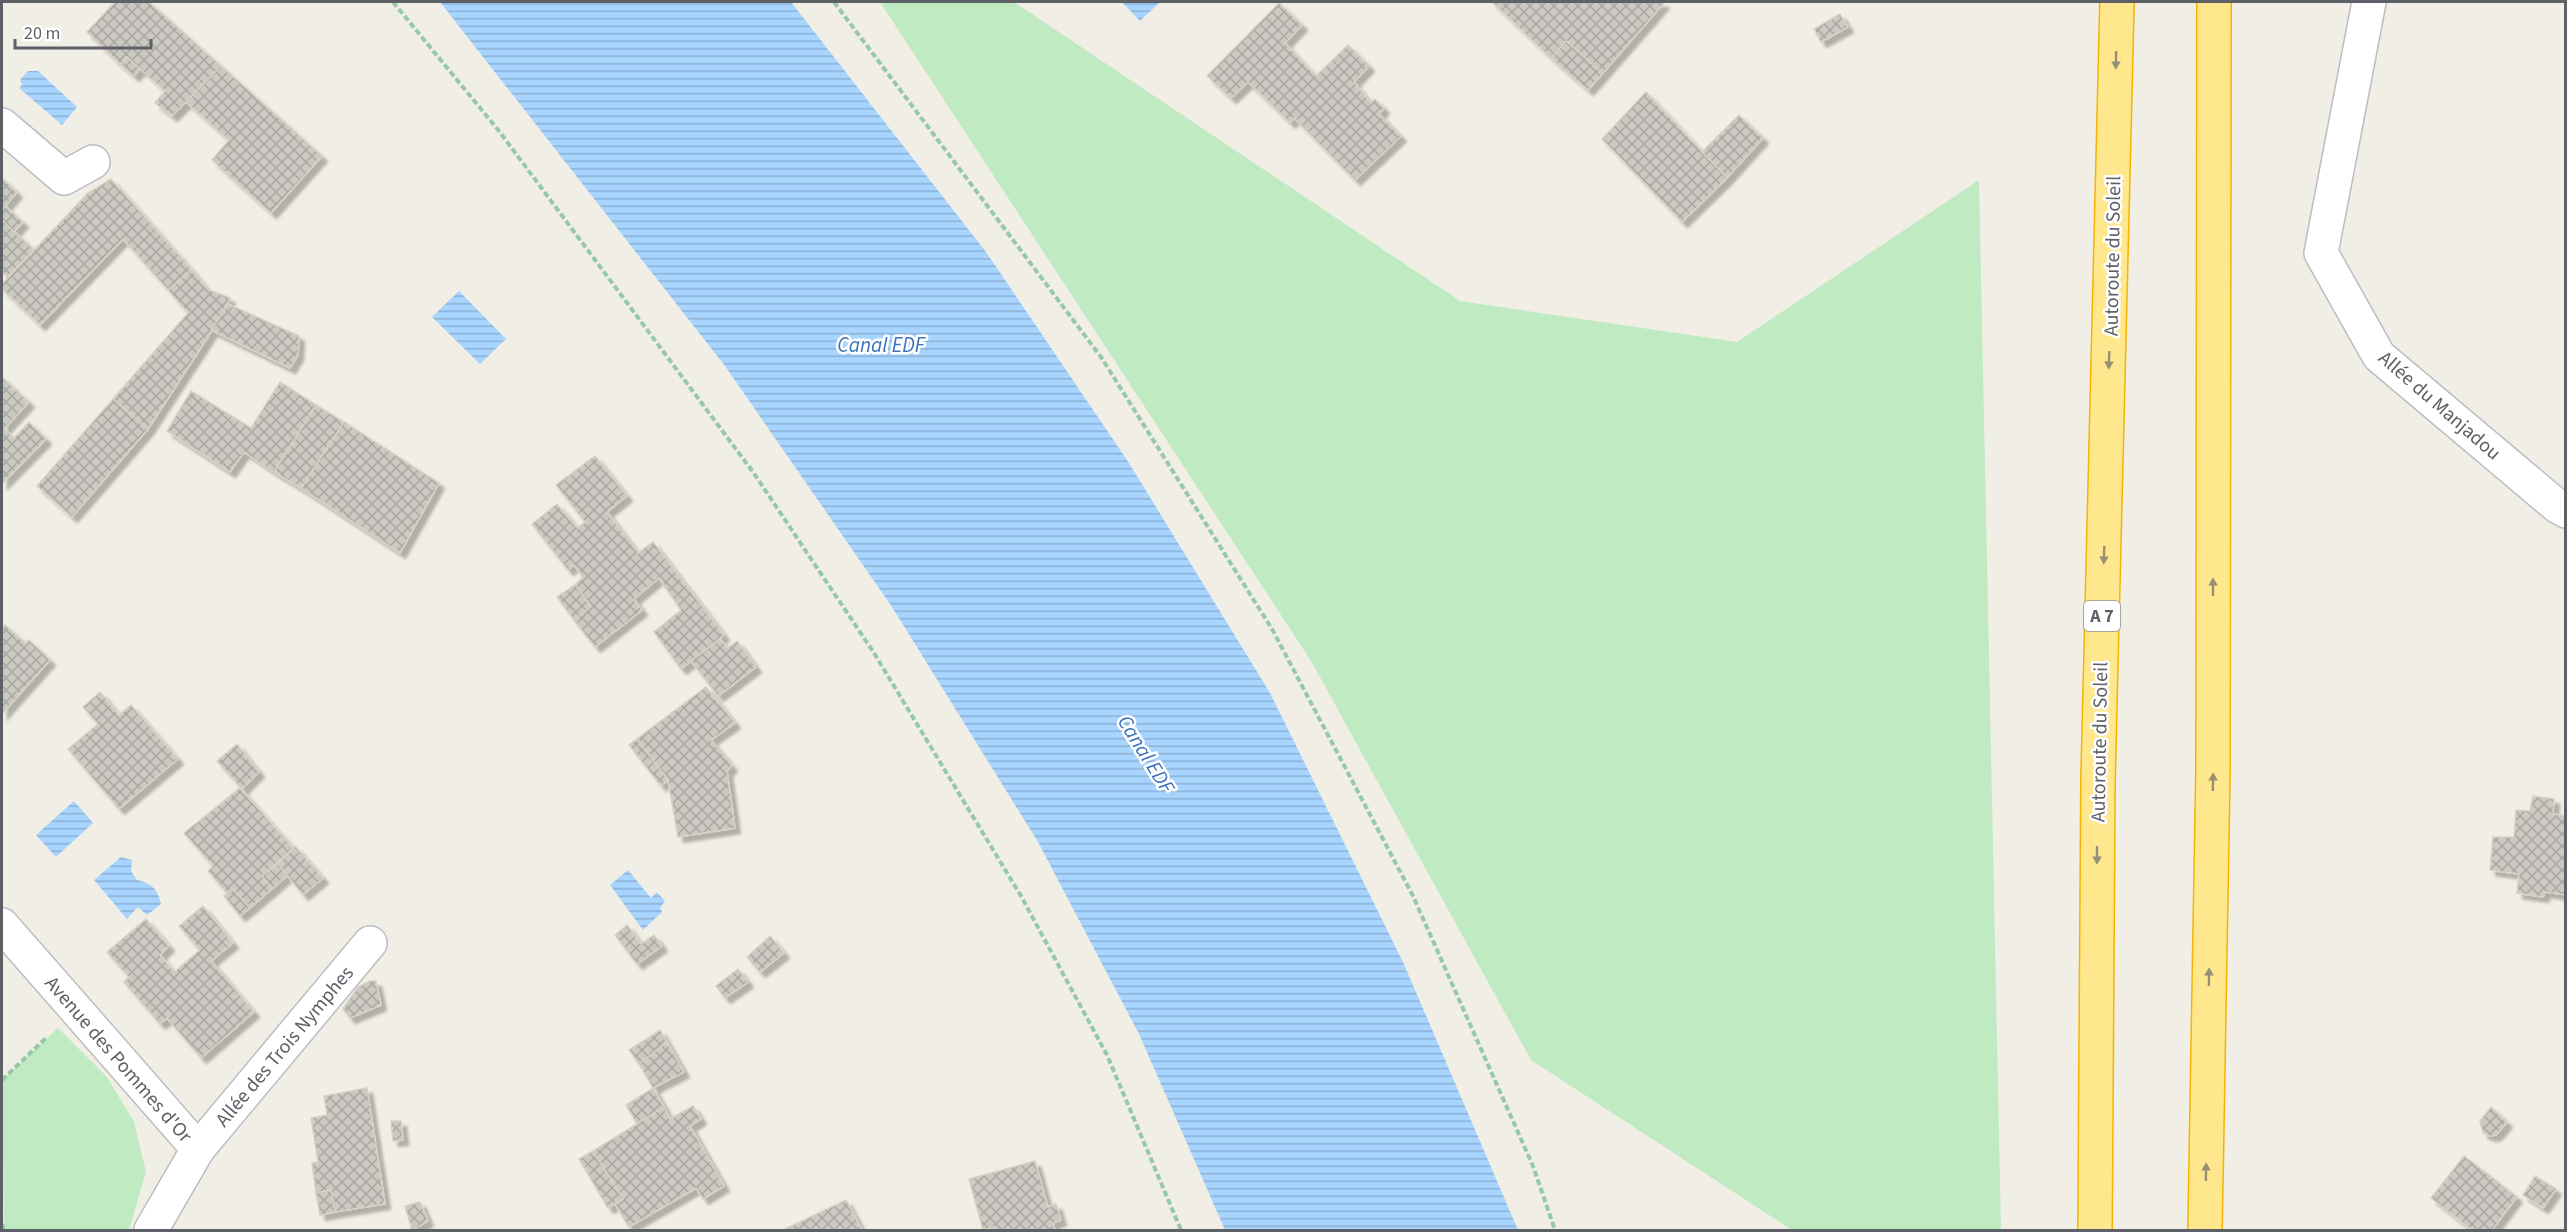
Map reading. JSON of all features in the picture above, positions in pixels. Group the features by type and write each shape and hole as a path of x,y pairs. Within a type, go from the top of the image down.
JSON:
{"highway":[{"name":"Autoroute du Soleil","path":"2096,1230 2098,780 2117,2"},
{"path":"2205,1230 2213,769 2214,2"}],"street":[{"name":"Allée du Manjadou","path":"2370,2 2321,253 2379,356 2565,511"},
{"path":"2,125 64,178 93,162"},
{"name":"Avenue des Pommes d'Or","path":"2,925 198,1149 151,1230"},
{"name":"Allée des Trois Nymphes","path":"198,1149 370,943"}],"path":[{"path":"393,2 499,131 753,472 874,653 1021,896 1107,1055 1181,1230"},
{"path":"834,2 1101,357 1272,629 1413,896 1533,1166 1555,1230"},
{"path":"2,1080 50,1035"},
{"path":"2,1224 4,1230"}],"green space":[{"path":"880,2 1014,2 1460,301 1737,342 1979,180 2001,1230 1792,1230 1531,1060 1311,661"},
{"path":"58,1028 107,1077 134,1122 146,1172 129,1230 4,1230 2,1080"}],"water":[{"name":"Canal EDF","path":"440,2 791,2 986,252 1129,463 1270,693 1403,962 1518,1230 1225,1230 1139,1034 1038,842 892,607 725,366"},
{"path":"1122,2 1160,2 1140,21"},
{"path":"28,71 38,71 77,107 62,125 19,88 22,85 20,80"},
{"path":"459,291 506,339 480,364 432,317"},
{"path":"74,801 93,823 56,857 36,835"},
{"path":"121,857 132,860 131,871 137,880 150,885 158,894 161,904 147,915 138,907 127,919 94,880"},
{"path":"628,870 651,898 657,892 665,901 660,908 662,912 643,930 610,885"}],"building":[{"path":"115,2 149,2 221,66 172,116 155,103 165,91 127,57 121,65 87,32"},
{"path":"1492,2 1664,3 1603,73 1566,41 1551,58"},
{"path":"1279,3 1302,25 1285,43 1316,76 1348,45 1369,66 1354,82 1371,103 1375,99 1384,108 1379,114 1401,136 1355,180 1294,118 1290,123 1248,82 1231,98 1207,76"},
{"path":"1840,14 1848,27 1821,42 1814,29"},
{"path":"1566,41 1603,73 1588,90 1551,58"},
{"path":"127,57 140,69 134,76 121,65"},
{"path":"221,66 322,156 271,213 212,160 229,140 186,102"},
{"path":"1646,92 1727,178 1682,222 1602,139"},
{"path":"1739,115 1763,138 1727,178 1702,152"},
{"path":"2,178 17,192 2,210"},
{"path":"111,179 192,270 168,290 123,239 40,325 2,289 2,284 88,193"},
{"path":"5,206 23,222 14,232 2,220 2,210"},
{"path":"2,220 34,250 7,277 2,272"},
{"path":"192,270 207,289 230,298 217,323 148,429 113,399 188,313 168,290"},
{"path":"228,304 299,336 298,355 290,368 211,330"},
{"path":"2,377 29,402 4,429 14,438 29,422 46,439 2,484"},
{"path":"280,382 316,405 274,472 244,452 230,472 167,431 191,391 251,428"},
{"path":"113,399 148,429 72,517 37,486"},
{"path":"316,405 344,422 301,488 274,472"},
{"path":"344,422 439,483 400,553 301,488"},
{"path":"595,456 627,496 607,512 638,553 653,542 724,635 681,669 654,632 681,610 659,578 634,599 642,610 595,647 574,620 591,606 575,585 583,577 574,565 568,570 532,524 557,504 577,528 585,522 556,485"},
{"path":"575,585 591,606 574,620 557,597"},
{"path":"5,625 25,643 29,640 50,660 2,714 2,629"},
{"path":"720,639 728,648 737,641 756,667 718,696 691,661"},
{"path":"706,687 735,723 711,740 732,766 727,771 735,828 678,837 668,780 637,739"},
{"path":"100,692 119,715 131,705 178,759 119,809 68,749 98,724 83,707"},
{"path":"637,739 668,780 661,786 629,745"},
{"path":"237,744 259,772 242,789 217,761"},
{"path":"240,788 293,848 262,876 272,889 250,908 233,889 227,893 208,871 213,866 184,833"},
{"path":"2533,796 2554,799 2553,814 2566,816 2566,895 2545,892 2543,897 2517,893 2519,874 2490,870 2493,837 2514,837 2516,810 2530,811"},
{"path":"295,846 323,878 303,895 278,864"},
{"path":"278,864 287,876 272,889 262,876"},
{"path":"233,889 250,908 240,916 224,896"},
{"path":"203,906 233,943 211,961 254,1012 201,1058 167,1018 160,1024 124,982 129,977 107,952 146,919 169,946 160,955 174,972 200,950 179,926"},
{"path":"627,925 641,944 654,935 662,946 637,964 615,935"},
{"path":"770,936 784,953 760,972 747,957"},
{"path":"738,969 748,982 725,998 716,986"},
{"path":"370,981 376,981 381,1005 350,1018 343,1009 358,987"},
{"path":"660,1030 667,1042 639,1064 629,1050"},
{"path":"667,1042 684,1072 653,1088 639,1064"},
{"path":"367,1088 385,1204 335,1212 331,1190 316,1193 312,1163 318,1162 311,1118 327,1115 324,1096"},
{"path":"653,1088 664,1107 637,1124 626,1105"},
{"path":"693,1106 701,1119 690,1126 724,1186 703,1199 696,1188 629,1227 615,1204 623,1199 593,1151 664,1107 670,1119"},
{"path":"2491,1107 2507,1122 2496,1135 2490,1136 2483,1133 2480,1121"},
{"path":"391,1121 401,1121 403,1140 393,1141"},
{"path":"593,1151 623,1199 608,1208 579,1159"},
{"path":"2464,1156 2517,1197 2492,1230 2472,1230 2431,1198"},
{"path":"1035,1161 1048,1207 1056,1204 1061,1220 1053,1223 1055,1230 996,1230 995,1227 983,1230 969,1179"},
{"path":"2535,1176 2556,1189 2543,1208 2523,1195"},
{"path":"331,1190 335,1212 320,1215 316,1193"},
{"path":"846,1200 862,1230 785,1230 785,1229"},
{"path":"420,1202 428,1221 412,1230 405,1206"}]}
